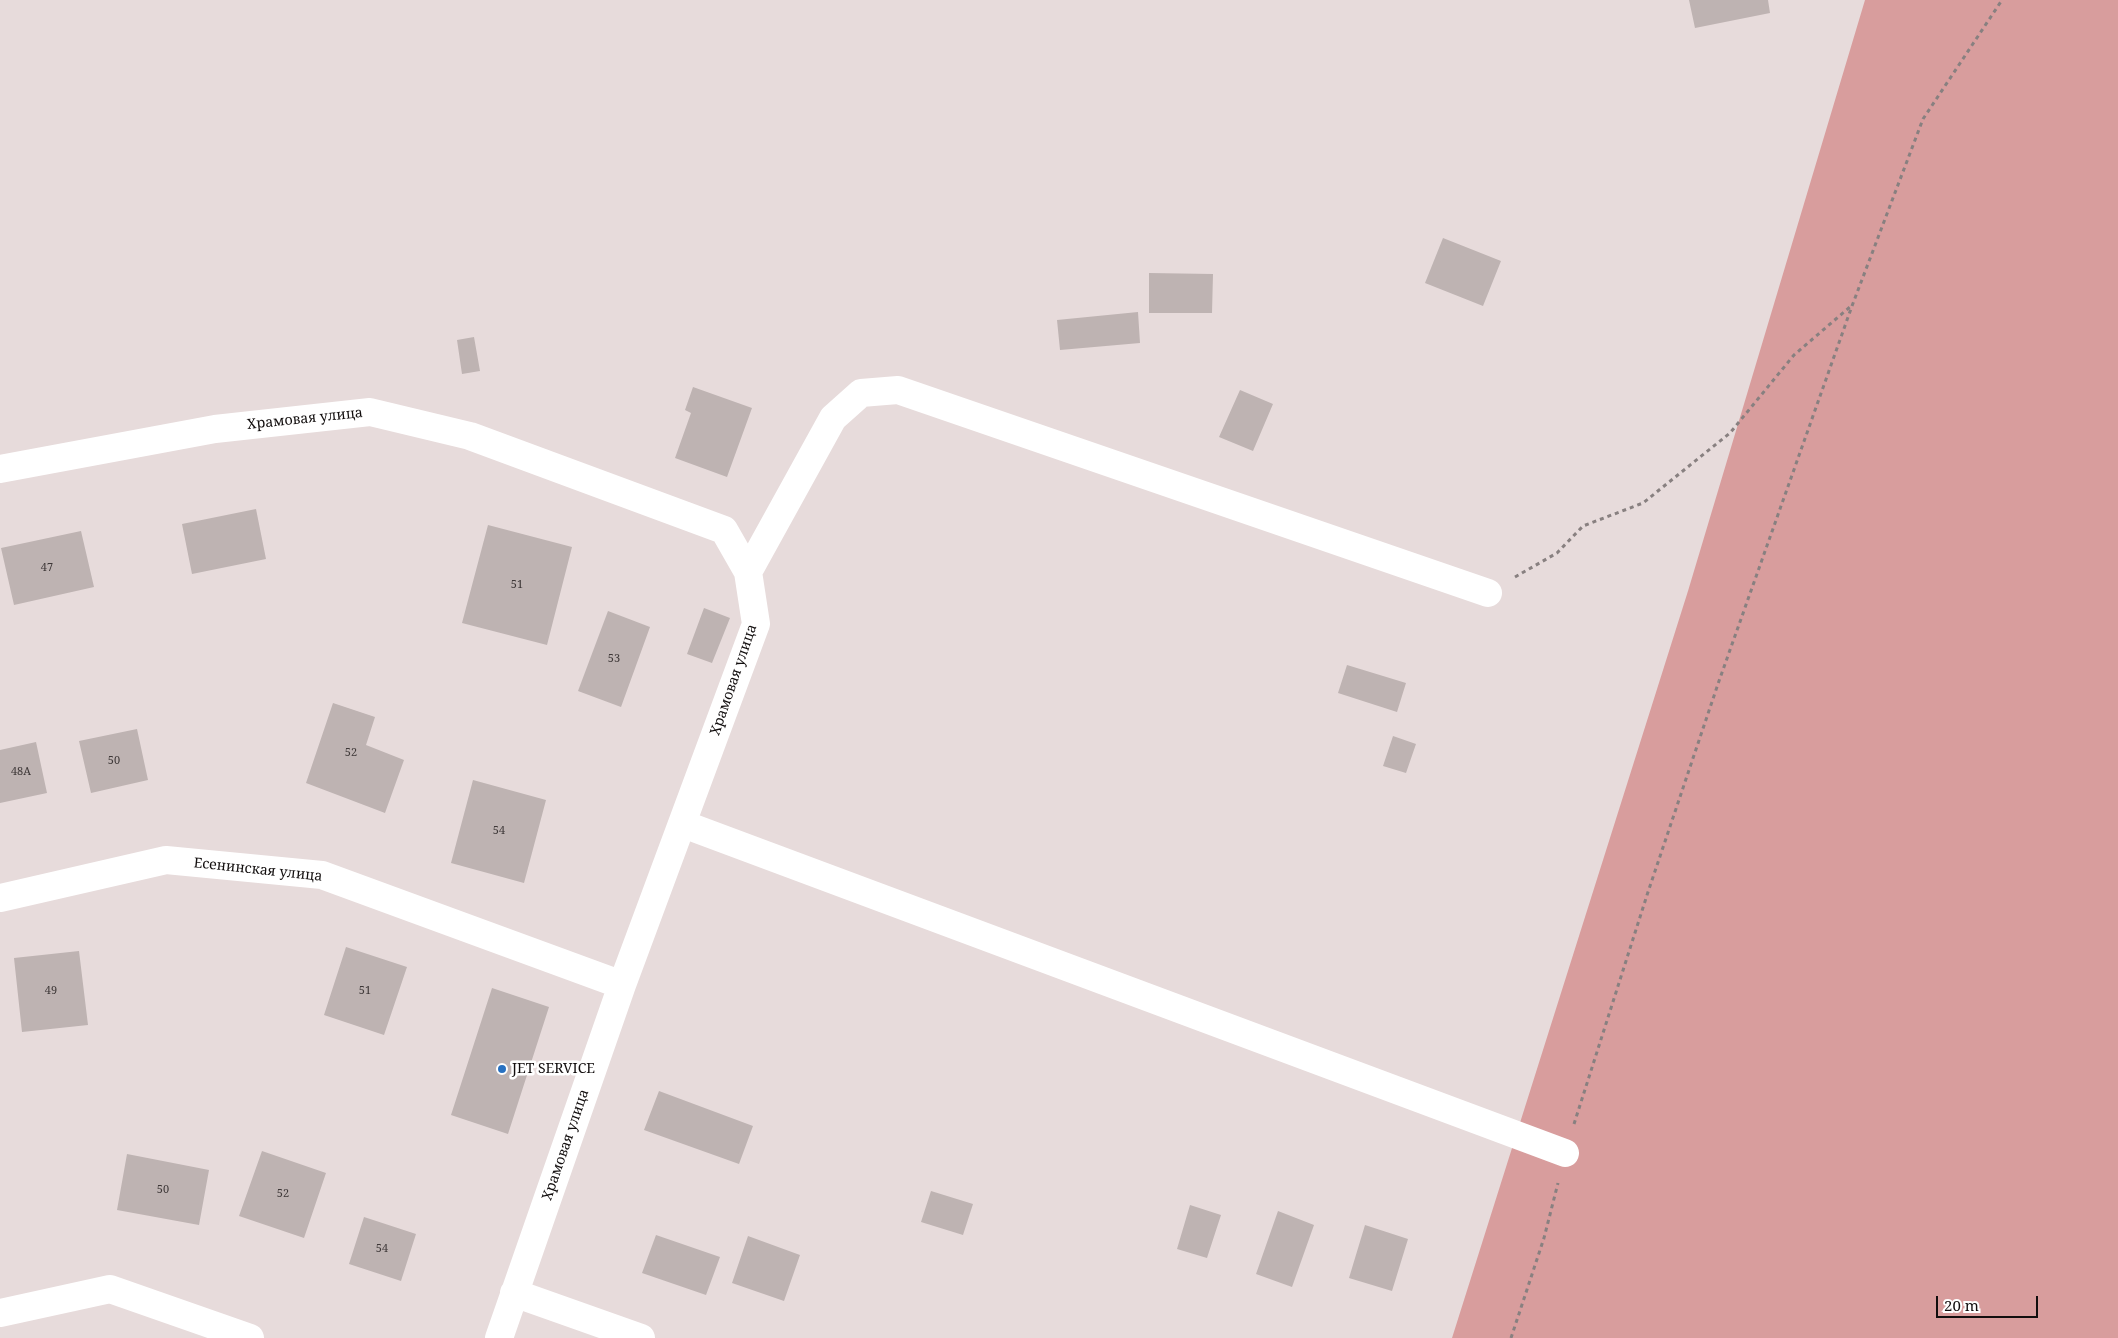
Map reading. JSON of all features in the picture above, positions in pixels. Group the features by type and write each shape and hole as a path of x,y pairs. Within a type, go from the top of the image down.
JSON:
{"street":[{"path":"748,572 833,418 861,393 898,390 1488,593"},
{"name":"Храмовая улица","path":"0,469 215,429 370,412 470,436 724,530 748,572 756,624 622,985 499,1338"},
{"path":"683,824 1565,1153"},
{"name":"Есенинская улица","path":"0,898 166,860 322,875 622,985"},
{"path":"0,1313 110,1289 250,1338"},
{"path":"514,1292 641,1338"}],"path":[{"path":"1510,1338 1544,1238 1565,1153 1648,892 1716,690 1852,306 1923,119 2002,0"},
{"path":"1488,593 1557,554 1583,526 1643,503 1730,433 1794,355 1852,306"}],"shaded area":[{"path":"1865,0 2118,0 2118,1338 1452,1338 1688,591"}],"building":[{"path":"1689,0 1768,0 1770,13 1695,28"},
{"path":"1443,238 1501,261 1483,306 1425,283"},
{"path":"1149,273 1213,274 1212,313 1149,313"},
{"path":"1138,312 1140,343 1060,350 1057,320"},
{"path":"474,337 480,371 462,374 457,340"},
{"path":"693,387 752,408 727,477 675,458 691,413 685,410"},
{"path":"1240,390 1273,404 1253,451 1219,437"},
{"path":"256,509 266,559 192,574 182,524"},
{"path":"488,525 572,547 547,645 462,623"},
{"path":"81,531 94,587 14,605 1,548"},
{"path":"704,608 730,618 712,663 687,654"},
{"path":"608,611 650,627 621,707 578,691"},
{"path":"1347,665 1406,683 1397,712 1338,693"},
{"path":"333,703 375,717 366,745 404,760 385,813 306,783"},
{"path":"137,729 148,780 91,793 79,741"},
{"path":"1393,736 1416,744 1406,773 1383,766"},
{"path":"36,742 47,793 0,803 0,750"},
{"path":"473,780 546,800 524,883 451,863"},
{"path":"346,947 407,967 384,1035 324,1015"},
{"path":"79,951 88,1025 22,1032 14,958"},
{"path":"492,988 549,1007 508,1134 451,1115"},
{"path":"659,1091 753,1126 739,1164 644,1130"},
{"path":"262,1151 326,1173 304,1238 239,1216"},
{"path":"127,1154 209,1170 199,1225 117,1210"},
{"path":"931,1191 973,1204 963,1235 921,1222"},
{"path":"1190,1205 1221,1215 1207,1258 1177,1249"},
{"path":"1278,1211 1314,1225 1292,1287 1256,1274"},
{"path":"364,1217 416,1234 401,1281 349,1264"},
{"path":"1365,1225 1408,1239 1392,1291 1349,1278"},
{"path":"656,1235 720,1257 706,1295 642,1273"},
{"path":"748,1236 800,1255 784,1301 732,1283"}],"place":[{"name":"JET SERVICE","path":"502,1069"}]}
